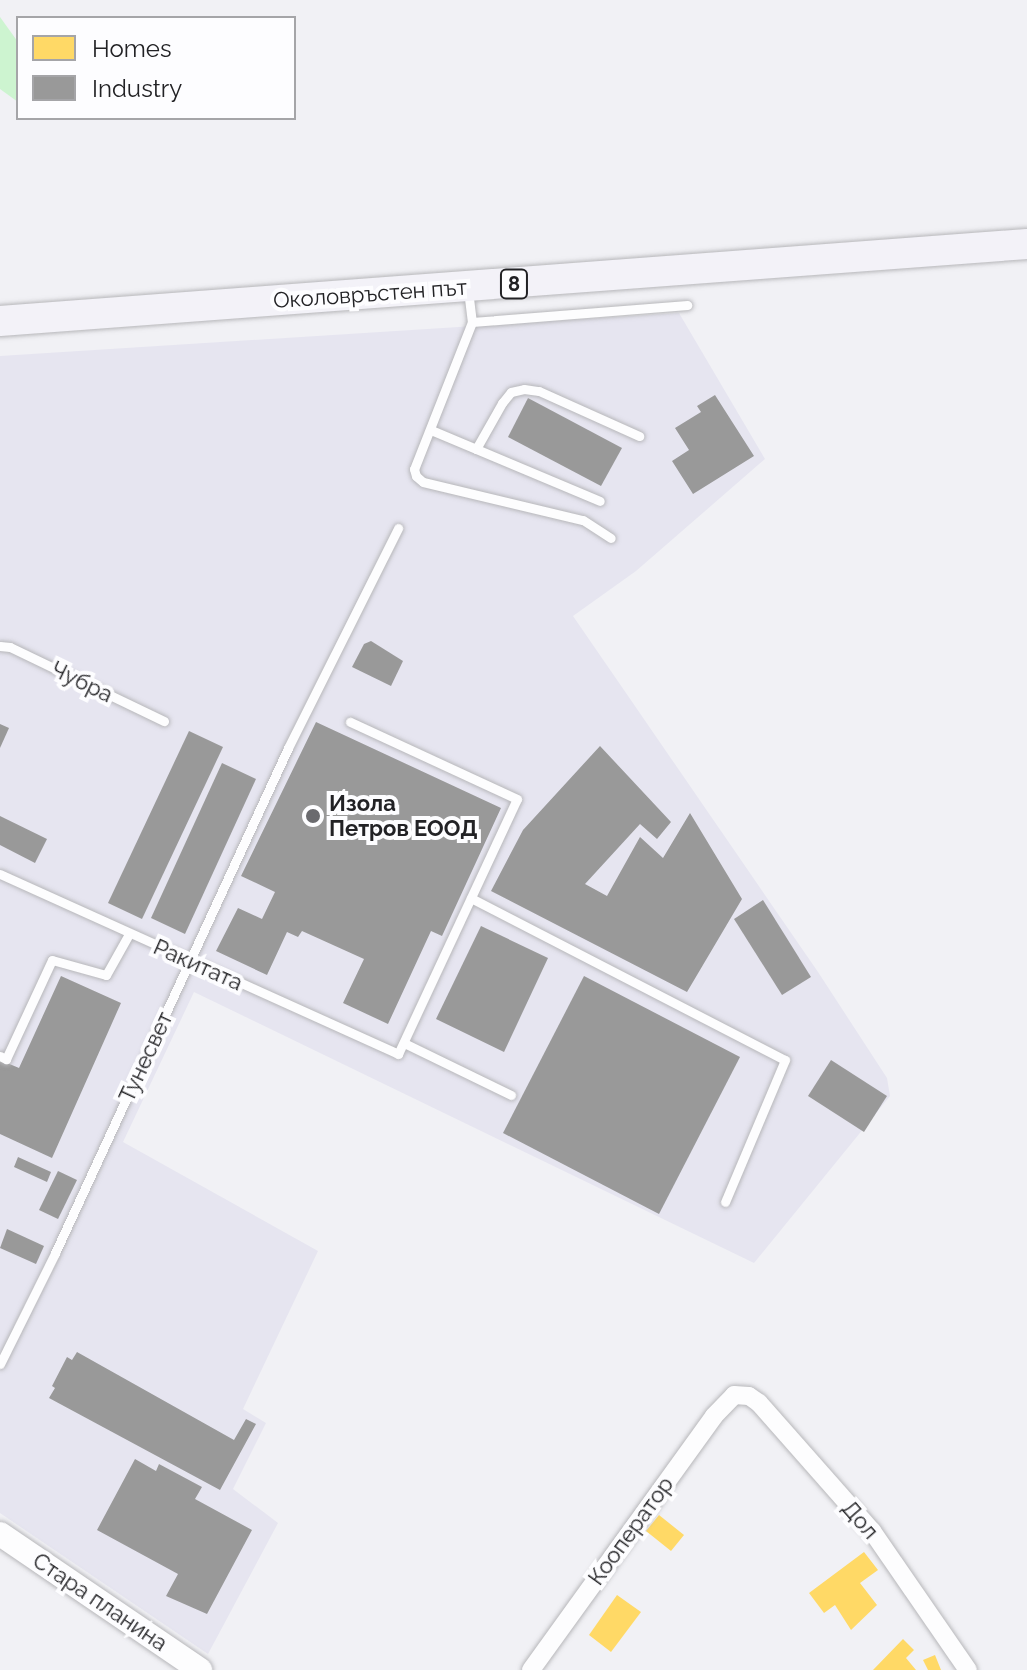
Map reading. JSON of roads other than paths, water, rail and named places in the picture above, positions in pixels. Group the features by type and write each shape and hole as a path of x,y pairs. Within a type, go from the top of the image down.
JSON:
{"main road":[{"name":"Околовръстен път","path":"0,321 1027,244"}],"street":[{"name":"Дол","path":"734,1395 749,1396 759,1403 872,1531 965,1669"},
{"name":"Кооператор","path":"531,1670 714,1416 734,1395"},
{"name":"Стара планина","path":"0,1534 200,1670"}],"lane":[{"path":"468,287 472,322 414,469 423,482 583,520 611,538"},
{"path":"472,322 687,305"},
{"path":"476,449 502,403 511,392 524,389 539,391 639,436"},
{"path":"431,430 600,501"},
{"name":"Тунесвет","path":"0,1364 288,748 398,528"},
{"name":"Чубра","path":"0,645 164,721"},
{"path":"350,722 517,799 404,1043 511,1095"},
{"name":"Ракитата","path":"0,874 398,1054 404,1043"},
{"path":"471,898 785,1060 725,1202"},
{"path":"0,1056 6,1059 52,960 106,975 129,934"}],"place":[{"name":"Изола Петров ЕООД","path":"313,816"}]}
